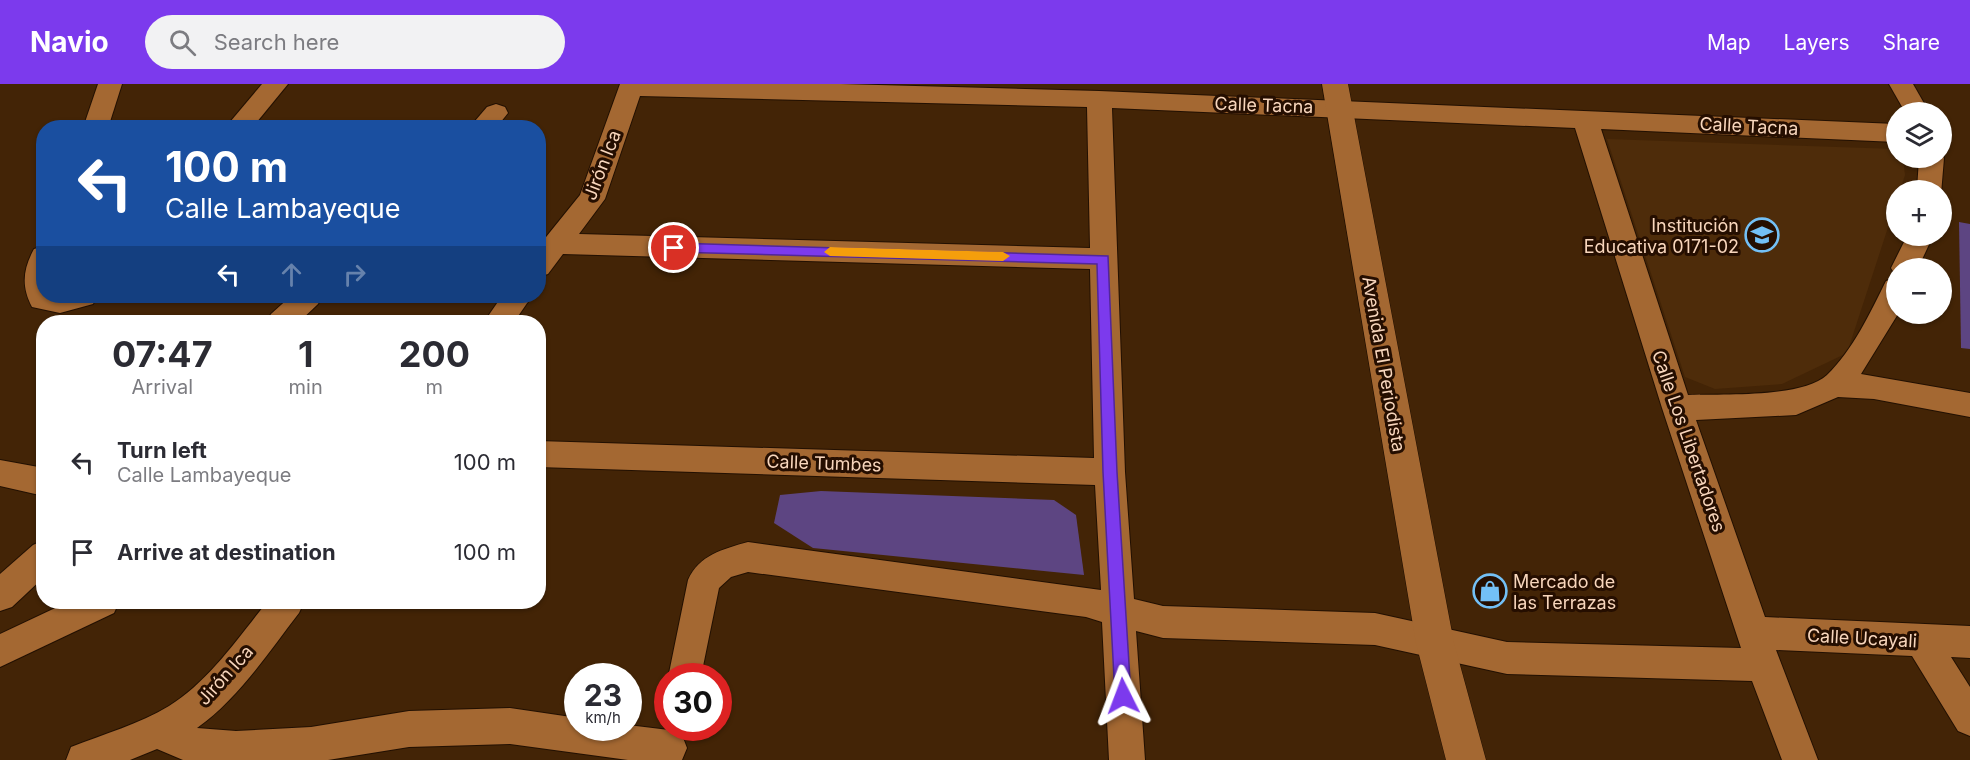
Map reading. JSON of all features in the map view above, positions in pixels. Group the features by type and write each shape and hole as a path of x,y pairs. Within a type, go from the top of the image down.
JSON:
{"street":[{"path":"98,120 110,84"},
{"path":"244,120 276,84"},
{"path":"1901,84 1911,102"},
{"name":"Calle Tacna","path":"631,85 1099,99 1337,96 1585,119 1886,133"},
{"name":"Jirón Ica","path":"546,256 592,199 631,85"},
{"name":"Avenida El Periodista","path":"1337,96 1435,643 1466,760"},
{"path":"1099,99 1110,472 1127,760"},
{"name":"Calle Los Libertadores","path":"1585,119 1677,408 1763,665 1800,760"},
{"path":"555,244 1103,259"},
{"path":"288,315 301,303"},
{"path":"503,315 513,303"},
{"path":"1677,408 1796,403 1836,385 1857,360 1886,310"},
{"path":"1836,385 1874,387 1970,405"},
{"name":"Calle Tumbes","path":"546,454 1110,472"},
{"path":"0,473 36,480"},
{"path":"687,663 704,580 721,565 748,557 1086,602 1163,622 1375,629 1507,658 1763,665"},
{"path":"0,596 36,562"},
{"path":"0,651 87,609"},
{"name":"Jirón Ica","path":"84,760 192,712 221,685 281,609"},
{"name":"Calle Ucayali","path":"1754,633 1970,642"},
{"path":"1921,640 1970,719"},
{"path":"155,730 190,745 236,749 311,745 409,729 510,726 669,745"}],"shaded area":[{"name":"Institución Educativa 0171-02","path":"1607,139 1886,149 1886,168 1904,168 1905,175 1903,180 1886,180 1886,234 1847,353 1782,384 1715,389 1685,377"},
{"path":"1959,222 1970,224 1970,349 1961,348"},
{"path":"821,491 1054,500 1076,515 1084,575 813,548 774,523 780,495"}],"slow traffic":[{"path":"830,252 1003,256"}],"place":[{"name":"Institución Educativa 0171-02","path":"1762,235"},
{"name":"Mercado de las Terrazas","path":"1490,591"}],"route":[{"path":"674,248 1103,259 1110,472 1123,696"}]}
